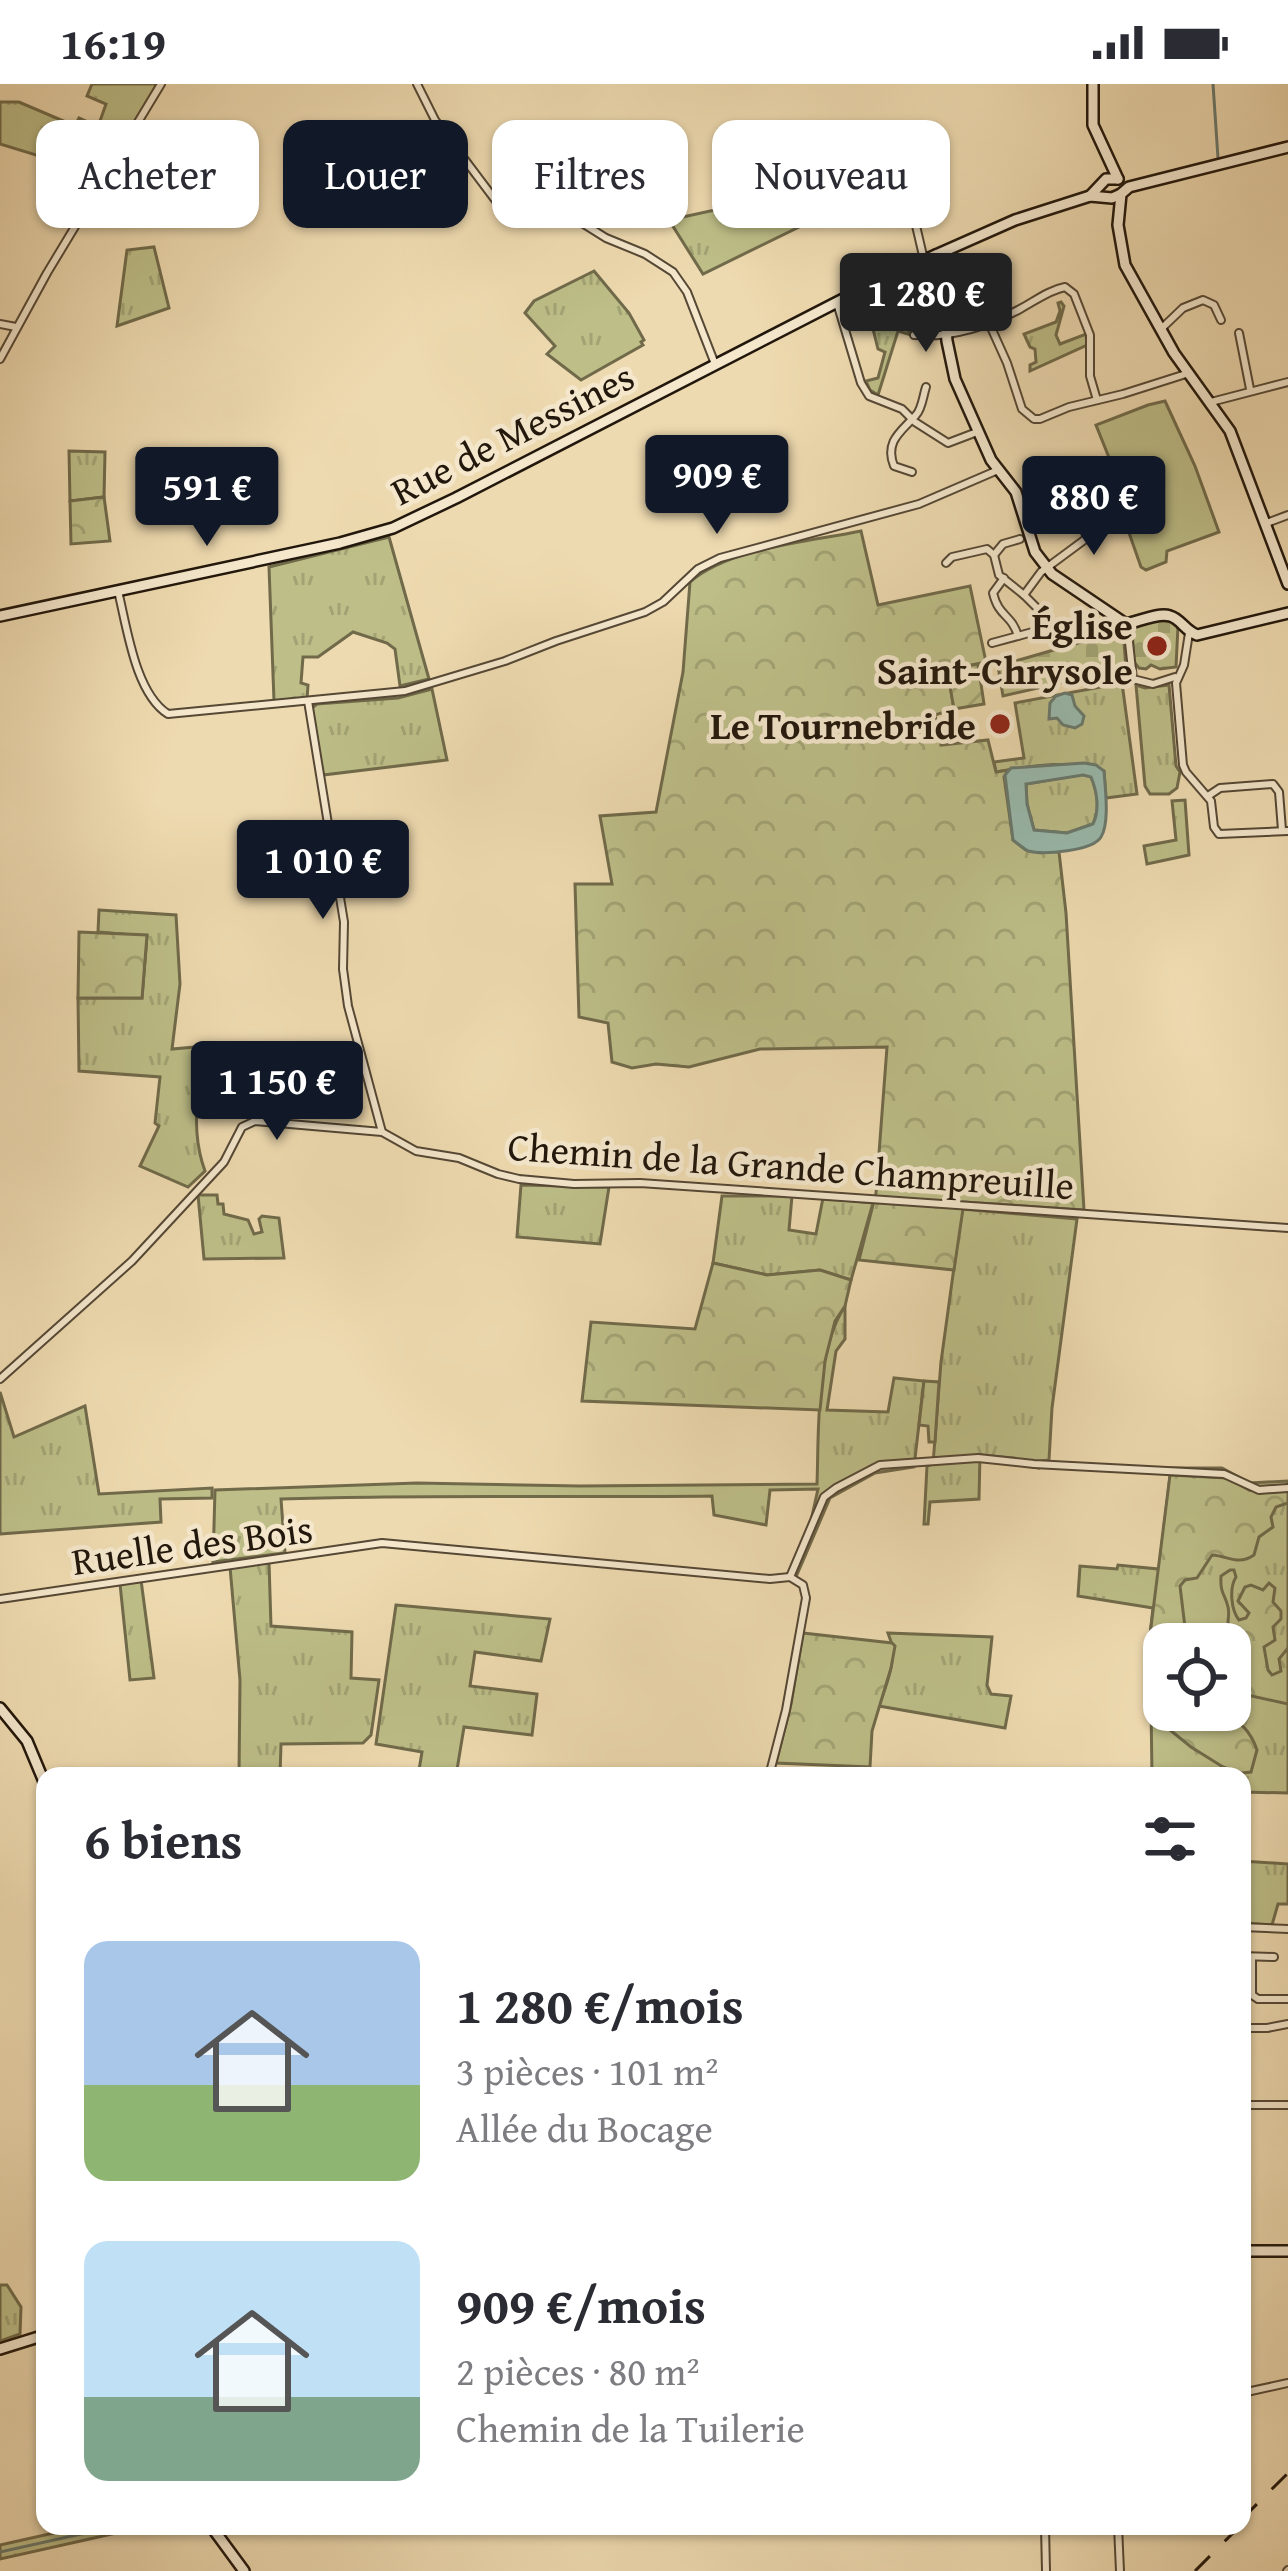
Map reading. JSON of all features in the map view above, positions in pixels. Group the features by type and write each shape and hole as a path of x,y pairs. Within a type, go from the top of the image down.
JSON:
{"main road":[{"path":"1093,84 1092,119 1107,166 1105,190 1118,225 1125,266 1160,330 1233,436 1288,584"},
{"name":"Rue de Messines","path":"1120,186 1288,147"},
{"path":"1103,150 1120,186 1118,225"},
{"name":"Rue de Messines","path":"0,616 380,532 930,257 1015,220 1105,190 1112,177 1120,186"},
{"name":"Rue de Messines","path":"1105,190 1114,198 1120,186"},
{"path":"930,257 940,267 955,380 977,432 1016,493 1032,544 1046,568 1127,624 1170,615 1197,635 1288,613"},
{"path":"0,1708 27,1741 38,1767"},
{"path":"1251,2251 1288,2251"},
{"path":"0,2349 36,2338"},
{"path":"218,2535 244,2571"}],"street":[{"path":"0,359 161,84"},
{"path":"417,84 435,120 507,215 555,206 673,272 690,297 715,364"},
{"path":"921,228 930,257"},
{"path":"914,335 946,334 989,323 1058,287 1070,290 1091,338 1090,376 1097,400"},
{"path":"1160,330 1198,301 1214,305 1221,320"},
{"path":"837,302 863,389 872,398 902,409 948,443 977,432"},
{"path":"989,323 1028,416 1040,419 1189,373"},
{"path":"0,324 16,327"},
{"path":"1239,333 1250,390"},
{"path":"1211,402 1288,382"},
{"path":"912,472 894,466 890,458 900,429 920,409 926,387"},
{"path":"118,591 138,670 166,713 399,692 651,610 712,561 920,504 998,470"},
{"path":"1024,595 1046,568 1118,515"},
{"path":"1264,524 1288,515"},
{"path":"994,556 1003,544 1020,539"},
{"path":"946,562 989,550 998,573 1045,616 1036,631 992,644"},
{"path":"1004,578 993,593 997,609 1013,622 1018,636"},
{"path":"1127,624 1133,679 1157,684 1178,675"},
{"path":"1190,633 1176,687 1184,767 1212,803 1219,834 1285,831 1280,792 1273,784 1220,788 1208,796"},
{"path":"308,701 343,914 348,1006 382,1132"},
{"name":"Chemin de la Grande Champreuille","path":"0,1379 124,1268 228,1157 248,1122 382,1132 422,1153 459,1158 499,1174 538,1181 640,1183 1288,1228"},
{"path":"771,1767 806,1601 803,1585 790,1577 824,1497 868,1470 885,1464 983,1458 1224,1474 1258,1490 1288,1489"},
{"name":"Ruelle des Bois","path":"0,1599 391,1543 770,1580 790,1577"},
{"path":"1251,1928 1288,1930"},
{"path":"1274,1957 1252,1957 1251,1992 1254,1997 1288,1999"},
{"path":"1251,2028 1288,2024"},
{"path":"1251,2105 1288,2105"},
{"path":"1251,2391 1288,2383"},
{"path":"1045,2535 1046,2571"},
{"path":"1118,2535 1120,2571"}],"green space":[{"path":"92,84 157,84 137,120 100,120 106,104 87,96"},
{"path":"0,102 19,102 61,120 36,120 36,155 0,144"},
{"path":"712,211 712,228 797,228 703,274 674,228 688,228 688,216"},
{"path":"154,247 169,308 117,326 127,250"},
{"path":"594,271 629,313 644,340 643,345 581,380 547,354 555,346 525,313 534,301"},
{"path":"893,278 900,326 912,333 898,331 878,395 866,381 878,378 885,352 878,349 868,309 845,315 843,308 878,285 881,289 889,286 887,281"},
{"path":"1061,302 1056,335 1060,344 1086,334 1087,345 1030,371 1036,362 1035,349 1024,334 1056,322"},
{"path":"1165,401 1219,532 1167,551 1166,562 1146,570 1108,473 1114,470 1096,425"},
{"path":"69,451 105,452 104,497 70,501"},
{"path":"104,497 110,541 71,544 70,501"},
{"path":"861,531 878,605 970,586 986,662 948,670 954,709 935,715 941,745 988,740 996,772 1009,770 1004,777 1013,840 1026,850 1059,852 1084,1210 964,1202 954,1270 859,1260 876,1193 887,1047 760,1049 689,1067 632,1068 612,1062 608,1023 579,1017 575,884 612,884 600,816 656,812 683,672 690,582 748,553"},
{"path":"389,537 429,679 400,686 395,649 353,632 318,657 303,657 301,683 308,685 307,699 274,701 269,567"},
{"path":"1171,619 1178,626 1176,667 1139,668 1134,662 1132,627"},
{"path":"1123,630 1126,668 1003,696 998,666"},
{"path":"978,664 984,704 954,709 947,670"},
{"path":"1122,683 1137,794 1106,798 1104,771 1077,765 996,772 994,762 1024,758 1015,703"},
{"path":"1136,685 1169,685 1180,772 1177,788 1169,794 1150,794 1145,786"},
{"path":"432,689 447,760 323,775 312,708 317,704 398,698"},
{"path":"1084,774 1091,777 1096,794 1093,824 1067,833 1034,830 1026,784"},
{"path":"1185,800 1189,855 1147,864 1144,846 1176,840 1172,801"},
{"path":"99,910 176,915 180,984 172,1049 205,1051 205,1089 197,1091 196,1112 205,1171 188,1187 140,1166 159,1126 155,1123 160,1077 79,1071 78,998 142,998 147,936 98,932"},
{"path":"79,932 147,935 142,998 78,998"},
{"path":"521,1185 609,1187 600,1244 517,1237"},
{"path":"198,1195 217,1195 224,1214 248,1220 254,1234 262,1232 262,1216 279,1218 284,1258 204,1259"},
{"path":"722,1196 792,1196 789,1230 816,1234 823,1198 873,1203 851,1280 820,1270 767,1275 713,1263"},
{"path":"962,1209 1077,1219 1049,1460 1041,1461 1039,1468 1014,1464 1014,1458 980,1455 979,1499 930,1502 928,1524 924,1524 927,1466 933,1464"},
{"path":"713,1263 767,1275 820,1270 851,1280 825,1361 820,1410 582,1401 591,1322 695,1329"},
{"path":"845,1306 845,1339 836,1351 827,1410 888,1412 894,1378 924,1381 914,1467 875,1473 830,1498 796,1577 791,1572 808,1534 818,1489 770,1490 766,1525 714,1515 712,1496 281,1499 285,1553 213,1562 215,1490 417,1483 817,1484 823,1368"},
{"path":"924,1381 939,1382 935,1442 929,1442 928,1426 919,1425"},
{"path":"0,1392 14,1437 85,1406 99,1494 212,1488 212,1498 160,1499 161,1522 0,1534"},
{"path":"1171,1468 1222,1468 1250,1483 1288,1492 1288,1793 1251,1792 1251,1767 1152,1767 1151,1731 1251,1731 1251,1623 1151,1623 1153,1608 1078,1596 1080,1566 1117,1569 1118,1565 1159,1569"},
{"path":"1170,1475 1227,1478 1249,1490 1250,1483 1288,1481 1288,1503 1276,1507 1273,1527 1259,1537 1254,1555 1238,1560 1212,1555 1197,1578 1180,1586 1184,1623 1152,1623"},
{"path":"269,1562 271,1626 352,1632 351,1678 379,1680 371,1735 363,1743 281,1744 280,1767 239,1767 240,1680 230,1567"},
{"path":"1234,1570 1232,1599 1239,1620 1249,1613 1238,1601 1245,1587 1263,1590 1269,1583 1275,1588 1273,1602 1281,1619 1273,1627 1275,1640 1264,1647 1272,1675 1281,1671 1279,1659 1288,1648 1288,1704 1251,1696 1251,1623 1228,1623 1221,1576"},
{"path":"141,1580 154,1678 130,1680 120,1584"},
{"path":"396,1605 550,1619 541,1661 475,1652 470,1686 537,1694 532,1735 464,1727 457,1767 420,1767 422,1752 376,1744"},
{"path":"803,1633 895,1646 872,1731 870,1767 776,1763"},
{"path":"888,1633 992,1637 987,1685 991,1694 1011,1696 1005,1728 879,1706 892,1660"},
{"path":"1171,1731 1246,1731 1257,1750 1251,1772 1251,1767 1223,1767"},
{"path":"1251,1862 1288,1864 1288,1904 1278,1904 1272,1925 1251,1924"},
{"path":"0,2285 7,2285 21,2307 20,2334 0,2341"},
{"path":"45,2535 108,2535 0,2559 0,2545"}],"water":[{"path":"1065,693 1072,695 1084,716 1075,728 1049,719 1050,703"},
{"path":"1084,763 1104,771 1106,814 1101,837 1067,851 1035,852 1020,846 1013,840 1005,775 1011,768","holes":["1091,777 1097,800 1093,824 1067,833 1034,830 1026,784"]}],"waterway":[{"path":"1213,84 1218,158"},
{"path":"0,2552 76,2535"}],"railway":[{"path":"1251,2510 1288,2473"},
{"path":"1195,2571 1231,2535"}],"place":[{"name":"Église Saint-Chrysole","path":"1157,646"},
{"name":"Le Tournebride","path":"1000,724"}]}
